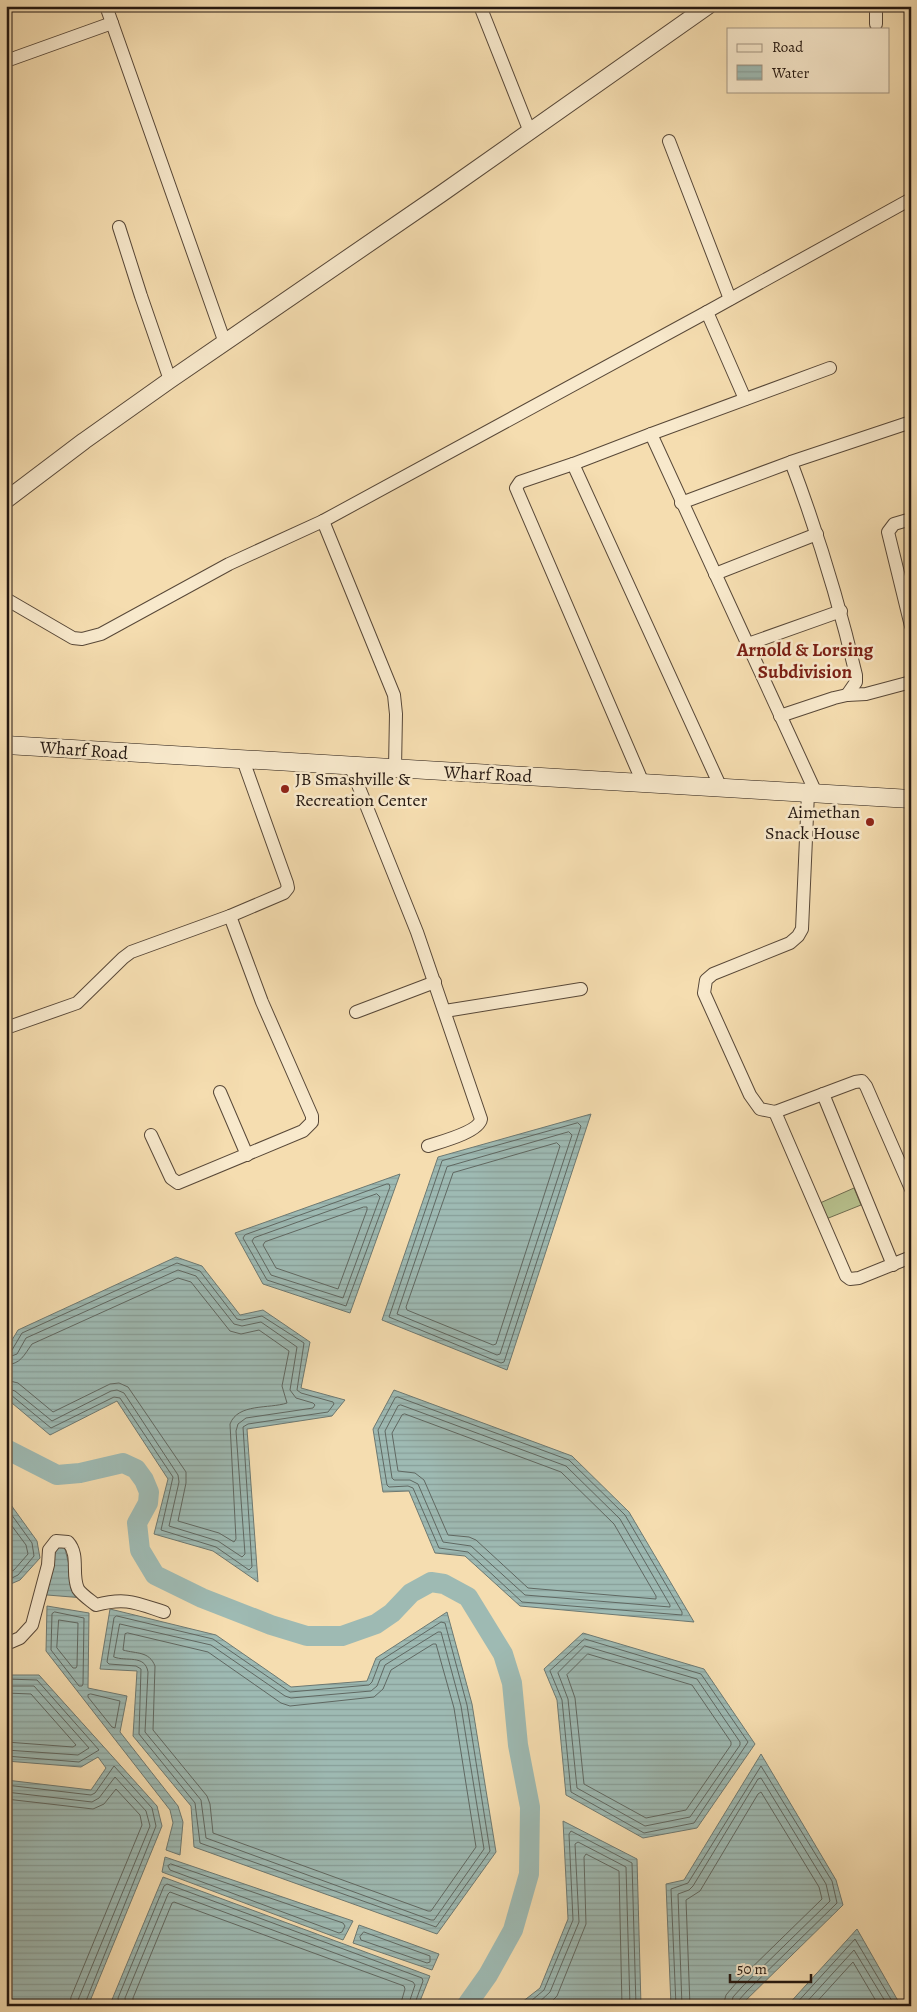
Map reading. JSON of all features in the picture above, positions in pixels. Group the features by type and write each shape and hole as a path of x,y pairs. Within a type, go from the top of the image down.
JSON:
{"main road":[{"name":"Wharf Road","path":"6,745 911,800"}],"street":[{"path":"106,6 225,343"},
{"path":"480,6 530,132"},
{"path":"6,500 84,441 170,380 530,132 708,6"},
{"path":"876,6 876,24"},
{"path":"6,60 112,23"},
{"path":"669,141 730,299"},
{"path":"6,599 74,638 92,638 229,564 323,521 911,199"},
{"path":"119,227 170,380"},
{"path":"707,312 745,399"},
{"path":"643,783 516,488 520,482 830,368"},
{"path":"681,503 791,462 911,422"},
{"path":"650,434 748,644 812,793 802,929 798,936 790,942 713,974 706,980 704,993 750,1095 760,1109 775,1112 855,1082 864,1083 911,1188"},
{"path":"791,462 817,534 841,611 856,675 856,682 847,695"},
{"path":"573,464 720,788"},
{"path":"911,519 894,524 888,532 911,626"},
{"path":"323,521 394,695 396,709 395,768"},
{"path":"715,574 817,534"},
{"path":"748,644 841,611"},
{"path":"780,716 847,695 866,694 911,682"},
{"path":"6,1028 77,1003 122,958 131,952 230,916 279,896 288,888 288,883 243,760"},
{"path":"350,765 418,932 479,1111 480,1123 474,1129 428,1146"},
{"path":"150,1135 171,1178 178,1182 247,1155 303,1131 310,1126 312,1116 262,1002 230,916"},
{"path":"356,1012 435,982"},
{"path":"446,1011 581,989"},
{"path":"220,1092 247,1155"},
{"path":"823,1094 893,1265"},
{"path":"775,1112 846,1276 854,1279 911,1257"},
{"path":"6,1644 20,1638 32,1625 48,1565 49,1550 56,1541 68,1542 73,1547 74,1577 79,1590 96,1604 115,1600 128,1600 164,1612"}],"green space":[{"path":"854,1188 861,1205 826,1219 820,1203"}],"water":[{"path":"591,1114 507,1370 382,1320 438,1157"},
{"path":"400,1174 350,1313 263,1284 235,1233"},
{"path":"176,1257 202,1266 240,1315 263,1310 310,1342 301,1388 345,1400 332,1416 247,1429 258,1582 213,1551 154,1534 168,1479 117,1401 50,1435 6,1398 6,1350 18,1330"},
{"path":"394,1390 572,1456 629,1512 694,1622 520,1606 465,1556 435,1553 409,1491 383,1492 373,1429"},
{"path":"6,1498 37,1541 40,1558 20,1580 6,1586"},
{"path":"64,1545 71,1573 84,1598 35,1594 50,1548"},
{"path":"47,1606 89,1613 88,1688 127,1696 120,1732 178,1806 183,1822 180,1855 166,1850 173,1823 170,1810 46,1651"},
{"path":"110,1609 216,1635 291,1687 367,1681 376,1658 447,1612 472,1704 496,1852 437,1934 194,1847 191,1806 133,1736 137,1671 100,1669"},
{"path":"583,1633 704,1669 755,1744 697,1828 643,1838 566,1795 557,1700 544,1669"},
{"path":"6,1675 39,1675 157,1806 162,1826 88,2006 6,2006 6,1780 91,1790 106,1768 98,1757 81,1767 6,1761"},
{"path":"761,1754 836,1880 843,1905 740,2006 671,2006 666,1884 684,1880"},
{"path":"563,1821 637,1859 641,2006 517,2006 540,1988 568,1919"},
{"path":"165,1857 353,1921 343,1940 162,1872"},
{"path":"163,1877 430,1976 418,2006 119,2006 111,2002"},
{"path":"359,1925 439,1954 432,1970 353,1943"},
{"path":"857,1929 901,2006 787,2006"}],"waterway":[{"path":"6,1449 57,1475 80,1473 123,1463 136,1469 144,1480 149,1492 148,1503 137,1523 140,1550 155,1575 202,1598 271,1625 307,1636 342,1636 376,1624 392,1613 411,1593 431,1582 444,1584 468,1597 503,1654 512,1683 518,1745 530,1807 529,1874 513,1930 488,1975 466,2006"}],"place":[{"name":"JB Smashville & Recreation Center","path":"285,789"},
{"name":"Aimethan Snack House","path":"870,822"}],"district":[{"name":"Arnold & Lorsing Subdivision","path":"805,661"}]}
